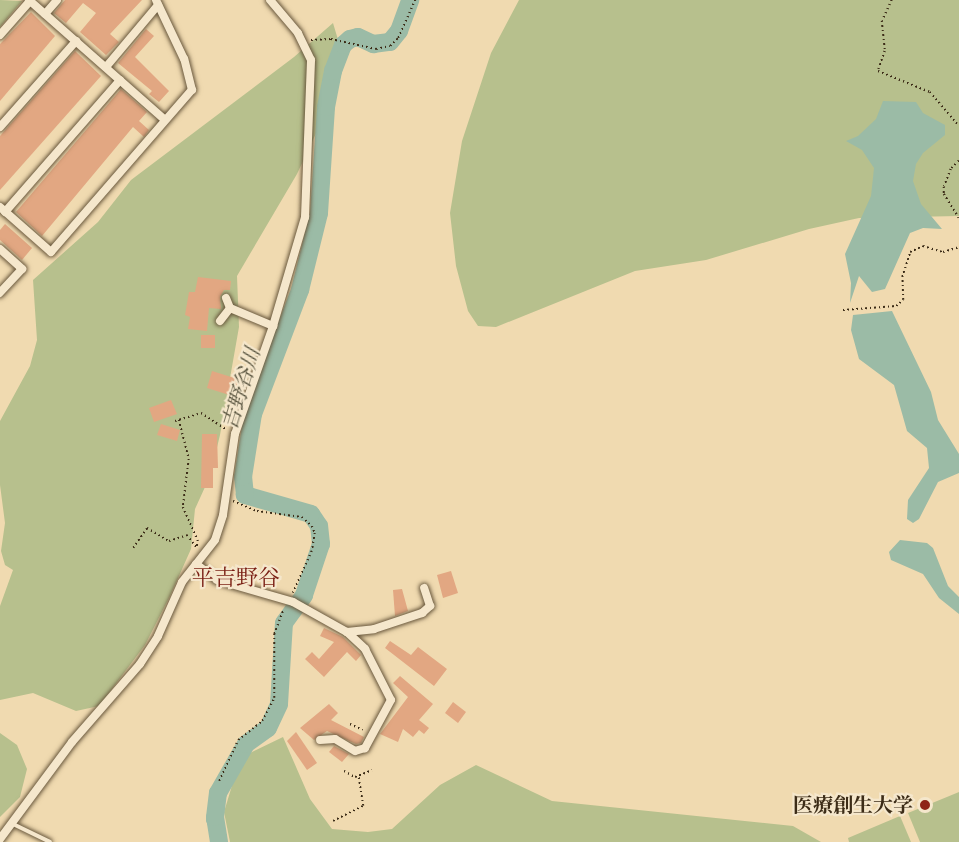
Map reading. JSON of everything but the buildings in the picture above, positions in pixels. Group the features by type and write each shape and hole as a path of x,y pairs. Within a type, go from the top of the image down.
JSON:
{"street":[{"path":"0,35 29,0 165,120"},
{"path":"45,14 57,0"},
{"path":"0,839 72,742 140,664 158,636 182,582 215,540 227,497 235,434 273,326 305,217 313,88 311,60 304,43 270,0"},
{"path":"106,67 157,2 192,83 192,90 51,252 3,210 120,80"},
{"path":"0,127 76,41"},
{"path":"0,249 22,269 0,293"},
{"path":"226,298 230,308 273,326"},
{"path":"220,321 230,308"},
{"path":"197,562 217,580 293,603 346,632 375,663 391,700 365,748 355,751 335,739 320,740"},
{"path":"346,632 374,629 422,613 430,606 424,588"}],"lane":[{"path":"13,824 50,842"}],"path":[{"path":"304,43 317,38 376,49 394,43 415,0"},
{"path":"892,0 882,21 885,51 878,71 930,92 959,126"},
{"path":"959,161 951,169 944,194 959,218"},
{"path":"843,310 896,306 903,300 902,277 910,252 922,246 943,252 959,247"},
{"path":"175,421 201,413 235,434"},
{"path":"179,420 189,459 183,507 198,540 197,562"},
{"path":"219,782 238,740 262,721 274,698 274,634 293,603 304,576 315,533 312,526 302,517 257,511 227,497"},
{"path":"133,548 147,528 169,541 187,535 197,547"},
{"path":"350,724 372,735"},
{"path":"344,771 358,776 372,770"},
{"path":"333,821 361,809 358,776"}],"shaded area":[{"path":"0,0 22,1 0,27"},
{"path":"519,0 959,0 959,216 859,218 809,229 706,260 635,271 496,327 478,326 468,311 456,266 450,213 462,141 491,53"},
{"path":"333,23 342,53 326,112 297,174 237,276 239,327 220,435 210,476 195,509 191,549 170,596 145,645 99,706 76,711 33,693 0,700 0,606 13,570 5,565 1,551 5,523 0,485 0,421 30,366 37,340 33,280 98,222 131,180 294,57"},
{"path":"883,101 916,102 923,113 945,125 945,135 923,153 916,164 913,181 921,204 942,229 923,228 910,233 885,289 872,292 859,276 850,303 851,283 845,254 871,196 874,168 862,150 846,141 858,136 876,119"},
{"path":"892,311 931,392 938,420 959,454 959,473 938,482 919,519 913,523 907,519 908,500 929,468 927,448 907,431 894,385 859,359 851,330 853,315"},
{"path":"900,540 927,543 933,548 948,586 959,597 959,614 939,598 923,574 891,560 889,552"},
{"path":"0,733 17,745 27,769 20,797 0,817"},
{"path":"283,737 310,799 332,829 368,832 392,829 440,785 476,765 552,801 793,826 821,842 230,842 224,812 234,779 250,753"},
{"path":"218,790 226,791 218,800 224,842 215,842 206,821 209,802"},
{"path":"959,792 959,842 920,842 908,813"},
{"path":"900,816 911,842 849,842 848,838"}],"waterway":[{"name":"吉野谷川","path":"219,842 215,817 218,793 246,744 268,728 279,704 284,623 304,595 321,544 319,526 311,514 245,495 243,477 253,414 300,290 319,213 326,107 333,71 343,45 350,39 358,37 373,44 390,42 399,31 410,0"}],"place":[{"name":"医療創生大学","path":"925,805"}],"district":[{"name":"平吉野谷","path":"236,579"}]}
